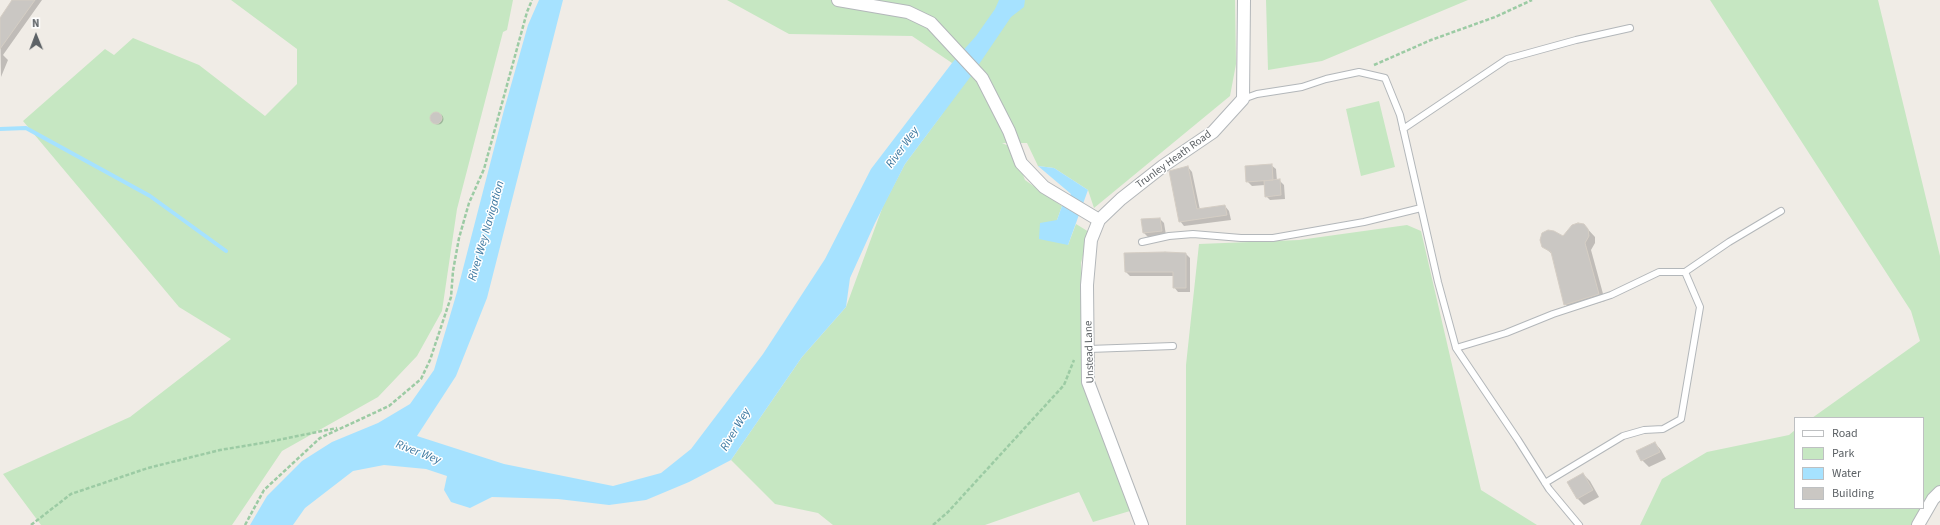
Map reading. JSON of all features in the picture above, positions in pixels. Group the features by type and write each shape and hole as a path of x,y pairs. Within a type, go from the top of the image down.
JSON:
{"street":[{"path":"838,0 908,12 930,23 982,78 1009,131 1021,163 1044,187 1099,220"},
{"path":"1243,99 1244,0"},
{"name":"Trunley Heath Road","path":"1099,220 1121,199 1163,166 1213,132 1243,99"},
{"name":"Unstead Lane","path":"1099,220 1091,240 1087,285 1089,349 1088,382 1142,525"},
{"path":"1918,525 1933,499 1940,492"}],"lane":[{"path":"1403,129 1507,60 1576,40 1630,28"},
{"path":"1243,99 1257,94 1302,87 1326,79 1359,72 1385,78 1400,115 1438,282 1456,348 1518,440 1545,484 1579,525"},
{"path":"1142,242 1169,236 1193,234 1241,238 1273,238 1364,222 1421,208"},
{"path":"1456,348 1506,333 1553,314 1611,294 1659,272 1685,272 1729,242 1781,211"},
{"path":"1545,484 1623,436 1644,430 1663,429 1681,419 1700,307 1685,272"},
{"path":"1089,349 1173,346"}],"path":[{"path":"245,525 264,490 320,438 389,406 421,378 430,360 451,297 453,271 459,238 469,203 484,169 527,12 532,0"},
{"path":"1359,72 1431,40 1495,17 1532,0"},
{"path":"933,525 948,512 1064,385 1076,356"},
{"path":"31,525 71,494 148,468 220,450 339,428"}],"green space":[{"path":"231,0 513,0 507,30 503,32 457,209 442,311 417,356 378,397 282,451 232,525 41,525 3,474 130,417 231,339 179,307 23,121 105,49 114,55 133,38 199,65 265,116 297,84 297,49"},
{"path":"727,0 1235,0 1236,64 1230,96 1094,208 1088,190 1054,168 1038,166 1027,143 1002,143 1013,148 1025,180 1062,206 1057,220 1068,245 1076,224 1089,232 1081,263 1085,391 1130,511 1093,522 1079,492 985,525 833,525 818,513 775,504 731,460 802,357 846,307 883,206 905,164 940,117 979,55 952,63 912,36 789,34"},
{"path":"1266,0 1468,0 1322,61 1268,70"},
{"path":"1710,0 1878,0 1940,256 1940,494 1919,525 1640,525 1662,479 1707,452 1789,435 1794,431 1794,509 1924,509 1924,417 1813,417 1920,341 1911,311"},
{"path":"1379,101 1395,167 1361,176 1346,109"},
{"path":"1407,225 1421,231 1481,490 1537,525 1186,525 1186,365 1199,244 1299,240"}],"water":[{"path":"539,0 563,0 487,298 456,376 417,436 504,464 613,486 661,473 691,449 763,354 825,259 871,169 952,63 976,36 995,9 999,0 1025,0 1024,7 1011,17 971,76 905,164 875,223 850,278 846,307 802,357 731,460 689,482 646,500 609,505 558,499 492,497 470,508 451,502 444,490 447,476 426,469 384,465 353,471 305,508 293,525 250,525 267,496 302,461 332,442 378,423 410,404 434,370 457,292 504,110 528,25"},
{"path":"1038,166 1054,168 1088,190 1068,245 1039,239 1040,223 1057,220 1062,206 1071,194"}],"building":[{"path":"12,0 35,0 0,49 0,18"},
{"path":"436,112 440,114 442,118 440,122 436,124 432,122 430,118 432,114"},
{"path":"1272,164 1273,180 1246,182 1245,166"},
{"path":"1188,166 1197,209 1225,205 1227,215 1179,222 1169,171"},
{"path":"1280,179 1281,195 1265,197 1264,181"},
{"path":"1160,218 1162,231 1143,233 1141,219"},
{"path":"1578,223 1584,224 1588,229 1589,236 1585,243 1599,294 1564,305 1551,252 1542,247 1540,240 1542,233 1548,230 1554,231 1563,236 1572,225"},
{"path":"1124,253 1186,253 1186,288 1173,288 1173,272 1125,272"},
{"path":"1655,442 1660,452 1641,461 1636,451"},
{"path":"1583,473 1593,490 1577,499 1567,482"}],"waterway":[{"path":"0,129 26,128 150,196 226,251"}],"water label":[{"name":"River Wey","path":"903,148"},
{"name":"River Wey Navigation","path":"487,231"},
{"name":"River Wey","path":"736,430"},
{"name":"River Wey","path":"418,453"}]}
